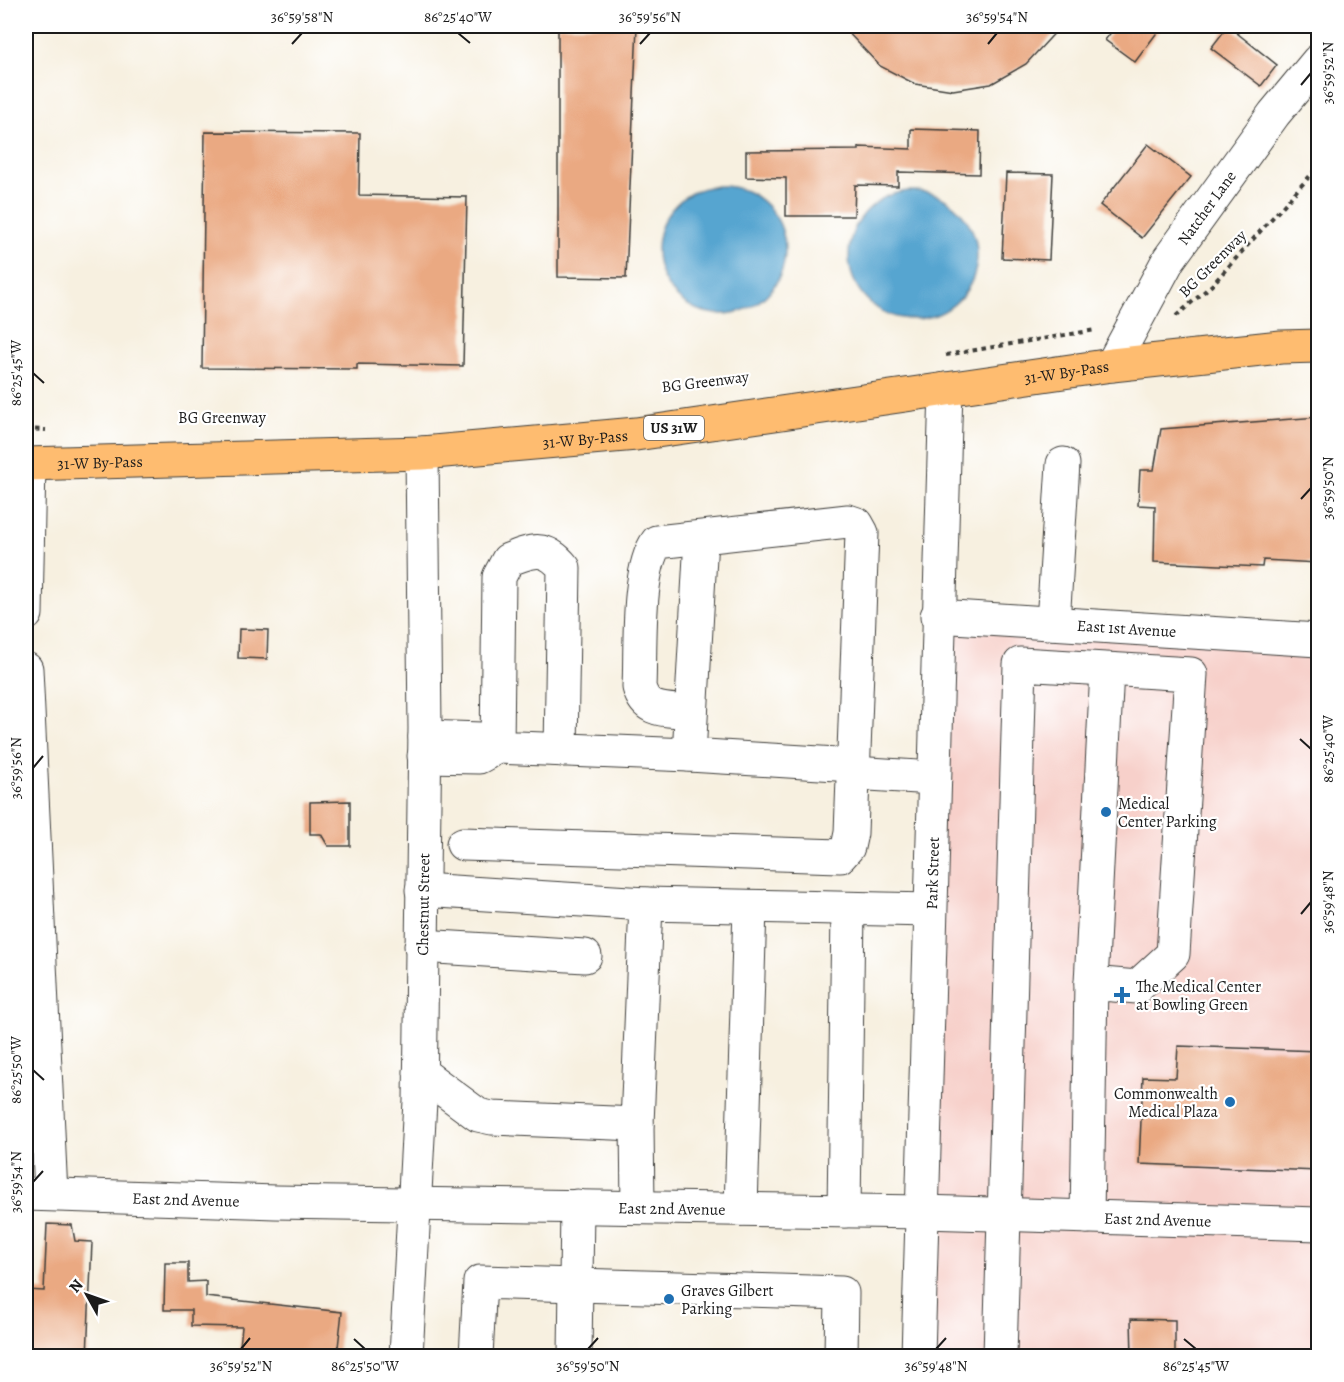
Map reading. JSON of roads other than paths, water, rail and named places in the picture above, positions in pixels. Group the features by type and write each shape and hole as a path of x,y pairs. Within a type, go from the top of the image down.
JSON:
{"main road":[{"name":"31-W By-Pass","path":"27,464 422,453 636,434 1112,366 1281,347 1318,346"}],"street":[{"name":"Natcher Lane","path":"1112,366 1169,259 1274,114 1318,61"},
{"name":"Park Street","path":"918,1356 937,616 946,389"},
{"name":"Chestnut Street","path":"406,1356 420,1072 425,747 422,453"},
{"path":"26,614 27,464"},
{"path":"1053,623 1063,464"},
{"path":"463,844 840,856 848,847 851,833 862,533 857,524 848,521 657,542 648,554 644,574 639,687 642,700 652,708 691,712"},
{"path":"689,755 700,538"},
{"path":"497,747 499,577 508,560 542,551 555,556 564,568 561,750"},
{"name":"East 1st Avenue","path":"937,616 1318,640"},
{"path":"1000,1356 1020,664 1191,674 1173,954 1137,987 1091,983"},
{"path":"26,669 38,1194"},
{"path":"1087,1217 1091,983 1107,670"},
{"path":"425,747 481,738 497,747 934,768"},
{"path":"422,890 646,904 930,910"},
{"path":"638,1207 637,1124 646,904"},
{"path":"741,1209 750,907"},
{"path":"844,1211 849,909"},
{"path":"421,946 585,956"},
{"path":"420,1072 478,1115 492,1118 637,1124"},
{"name":"East 2nd Avenue","path":"38,1194 276,1202 923,1212 1318,1224"},
{"path":"575,1356 577,1206"},
{"path":"476,1356 480,1282 842,1293 841,1356"}],"water":[{"path":"721,186 746,191 766,205 780,225 785,250 780,275 766,295 746,309 721,314 696,309 676,295 662,275 657,250 662,225 676,205 696,191"},
{"path":"913,191 938,196 958,210 972,230 977,255 972,280 958,300 938,314 913,319 888,314 868,300 854,280 849,255 854,230 868,210 888,196"}],"place":[{"name":"Medical Center Parking","path":"1106,812"},
{"name":"The Medical Center at Bowling Green","path":"1122,995"},
{"name":"Commonwealth Medical Plaza","path":"1230,1102"},
{"name":"Graves Gilbert Parking","path":"669,1299"}]}
